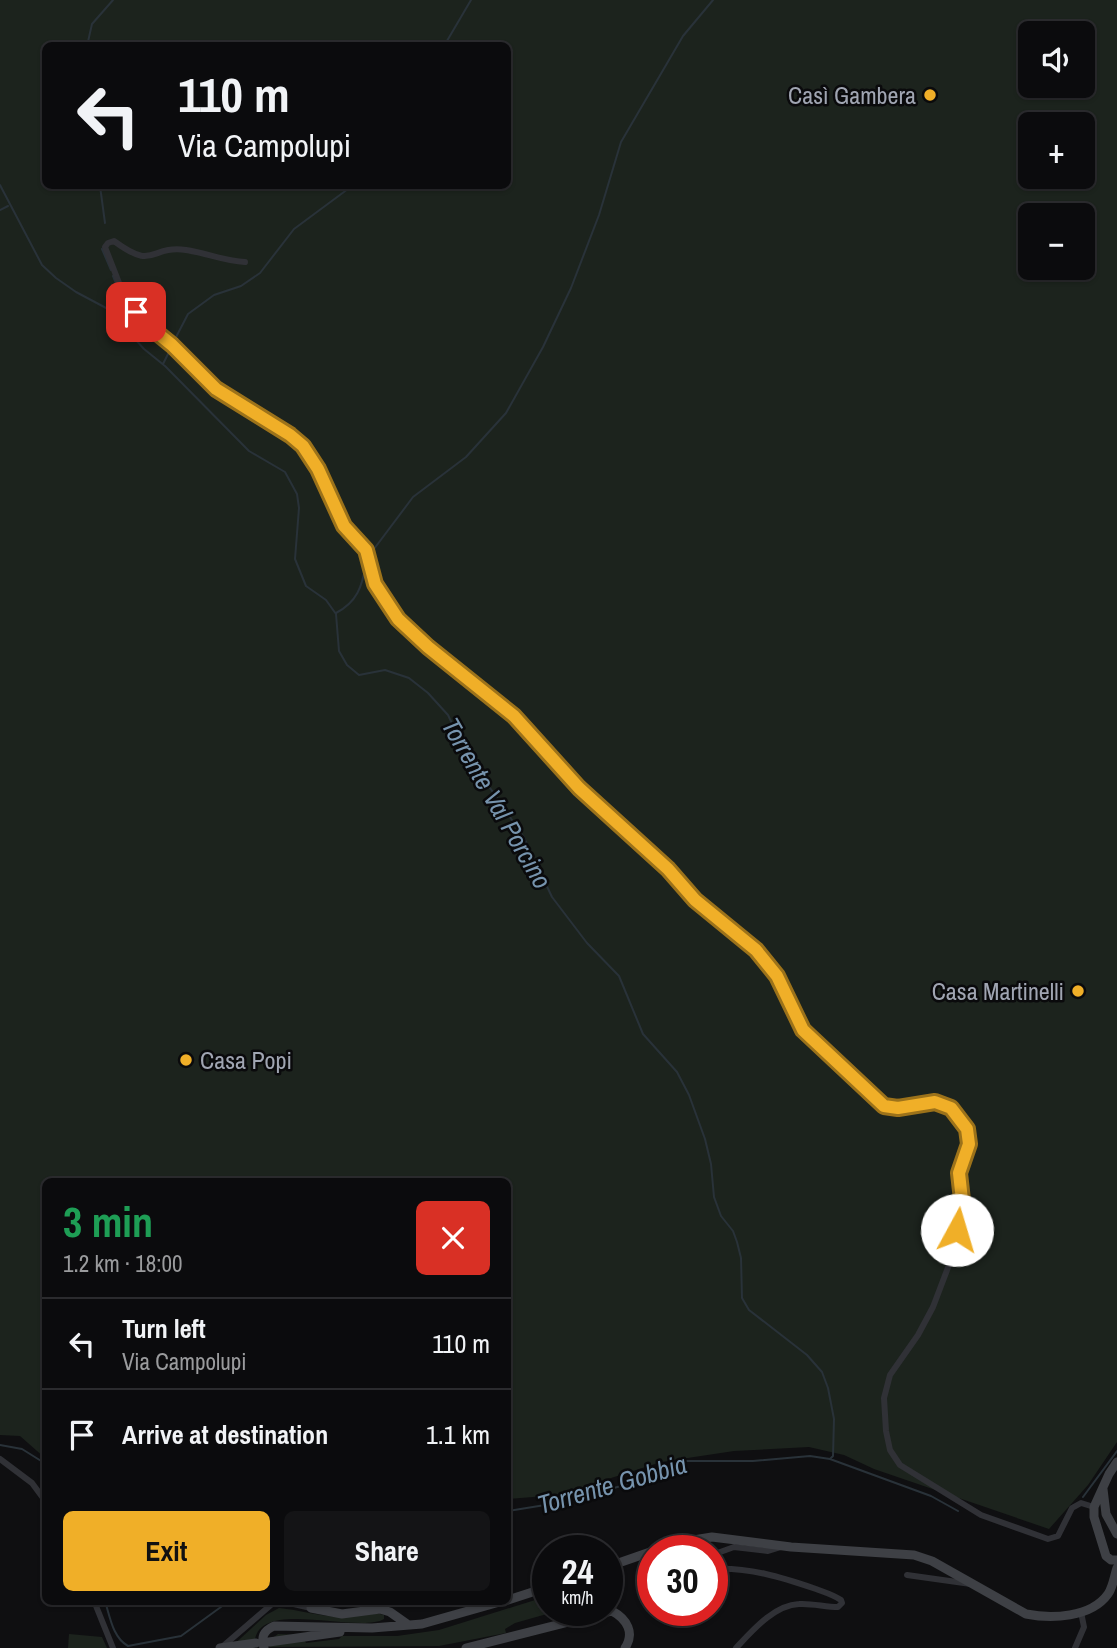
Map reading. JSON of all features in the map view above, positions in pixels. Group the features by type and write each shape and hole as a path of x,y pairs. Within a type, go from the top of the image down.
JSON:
{"main road":[{"path":"728,1539 782,1546 914,1555 932,1561 1026,1614 1041,1617 1081,1612 1107,1596 1115,1564 1097,1528 1094,1507 1117,1462"},
{"path":"1103,1489 1109,1522"},
{"path":"1094,1507 1109,1522 1117,1536 1105,1546"},
{"path":"511,1599 532,1592"},
{"path":"220,1648 432,1622 491,1605"},
{"path":"311,1608 342,1614 376,1608 390,1612 408,1625"},
{"path":"466,1648 612,1611 620,1616 629,1629 631,1637 625,1648"},
{"path":"390,1612 390,1626"},
{"path":"263,1644 261,1640 265,1632 274,1626 374,1628"}],"street":[{"path":"245,262 226,261 184,250 147,257 137,256 112,241 104,247 123,293 145,323 172,345 216,389 303,446 318,469 344,526 366,550 375,584 398,619 428,647 514,716 586,795 668,869 695,900 769,963 803,1030 884,1106 898,1108 935,1102 951,1108 960,1118 967,1129 969,1144 959,1173 963,1209 952,1257 933,1307 918,1335 890,1375 884,1398 890,1450 900,1465 963,1505 1003,1524 1048,1539 1058,1536 1072,1508 1081,1503 1094,1507"},
{"path":"0,1459 32,1483 42,1497"},
{"path":"728,1548 734,1546 768,1551 782,1546"},
{"path":"728,1568 737,1567 793,1581 841,1600 842,1603 838,1607 794,1605 764,1620 736,1648"},
{"path":"907,1575 960,1585 973,1584"},
{"path":"96,1605 113,1648"},
{"path":"220,1648 271,1605"},
{"path":"298,1605 311,1608"},
{"path":"1075,1648 1084,1627 1081,1612"}],"shaded area":[{"path":"0,0 1117,0 1117,1442 1088,1485 1049,1529 874,1469 844,1455 809,1447 734,1451 661,1462 558,1495 511,1499 511,1178 42,1178 42,1455 20,1436 0,1435"},
{"path":"532,1601 532,1618 515,1623 505,1629 506,1633 439,1646 270,1647 271,1639 278,1634 302,1635 306,1643 339,1639 342,1636 397,1636 439,1630"},
{"path":"279,1608 340,1617 379,1614 384,1615 384,1619 370,1623 352,1623 286,1619 269,1623 258,1632 255,1648 230,1648 266,1615"},
{"path":"69,1634 102,1637 107,1648 68,1648"}],"waterway":[{"path":"88,42 92,24 113,0"},
{"path":"446,42 471,0"},
{"path":"371,553 413,497 466,457 506,413 543,347 571,288 599,215 621,142 683,36 713,0"},
{"name":"Torrente Val Porcino","path":"0,185 42,265 76,292 108,309 144,349 165,366 249,451 285,472 297,494 299,508 295,559 306,586 326,600 336,614 339,651 347,665 359,675 385,670 409,678 428,693 448,715 466,753 523,836 552,897 587,943 619,976 643,1034 677,1072 689,1095 705,1139 714,1197 721,1216 733,1231 737,1242 741,1258 742,1298 749,1310 807,1355 822,1372 834,1419 833,1456 830,1459"},
{"path":"100,189 105,223"},
{"path":"173,343 188,314 214,295 241,286 260,273 294,229 348,189"},
{"path":"0,210 8,206"},
{"path":"102,249 111,270"},
{"path":"113,276 125,305"},
{"path":"124,325 126,315"},
{"path":"163,364 171,348"},
{"path":"336,613 354,599 363,580 366,564"},
{"name":"Torrente Gobbia","path":"0,1445 22,1449 42,1462"},
{"name":"Torrente Gobbia","path":"1083,1497 1117,1451"},
{"name":"Torrente Gobbia","path":"511,1511 576,1500 630,1483 682,1461 753,1461 810,1456 830,1459 931,1496 958,1511"},
{"name":"Torrente Gobbia","path":"106,1605 115,1632 128,1646 181,1636 224,1605"}],"place":[{"name":"Casì Gambera","path":"930,95"},
{"name":"Casa Martinelli","path":"1078,991"},
{"name":"Casa Popi","path":"186,1060"}],"route":[{"path":"136,312 216,389 303,446 318,469 344,526 366,550 375,584 398,619 428,647 514,716 579,788 634,841 668,869 714,918 769,963 788,996 795,1018 832,1060 884,1106 898,1108 935,1102 951,1108 960,1118 967,1129 969,1144 959,1173 963,1209 957,1230"}]}
